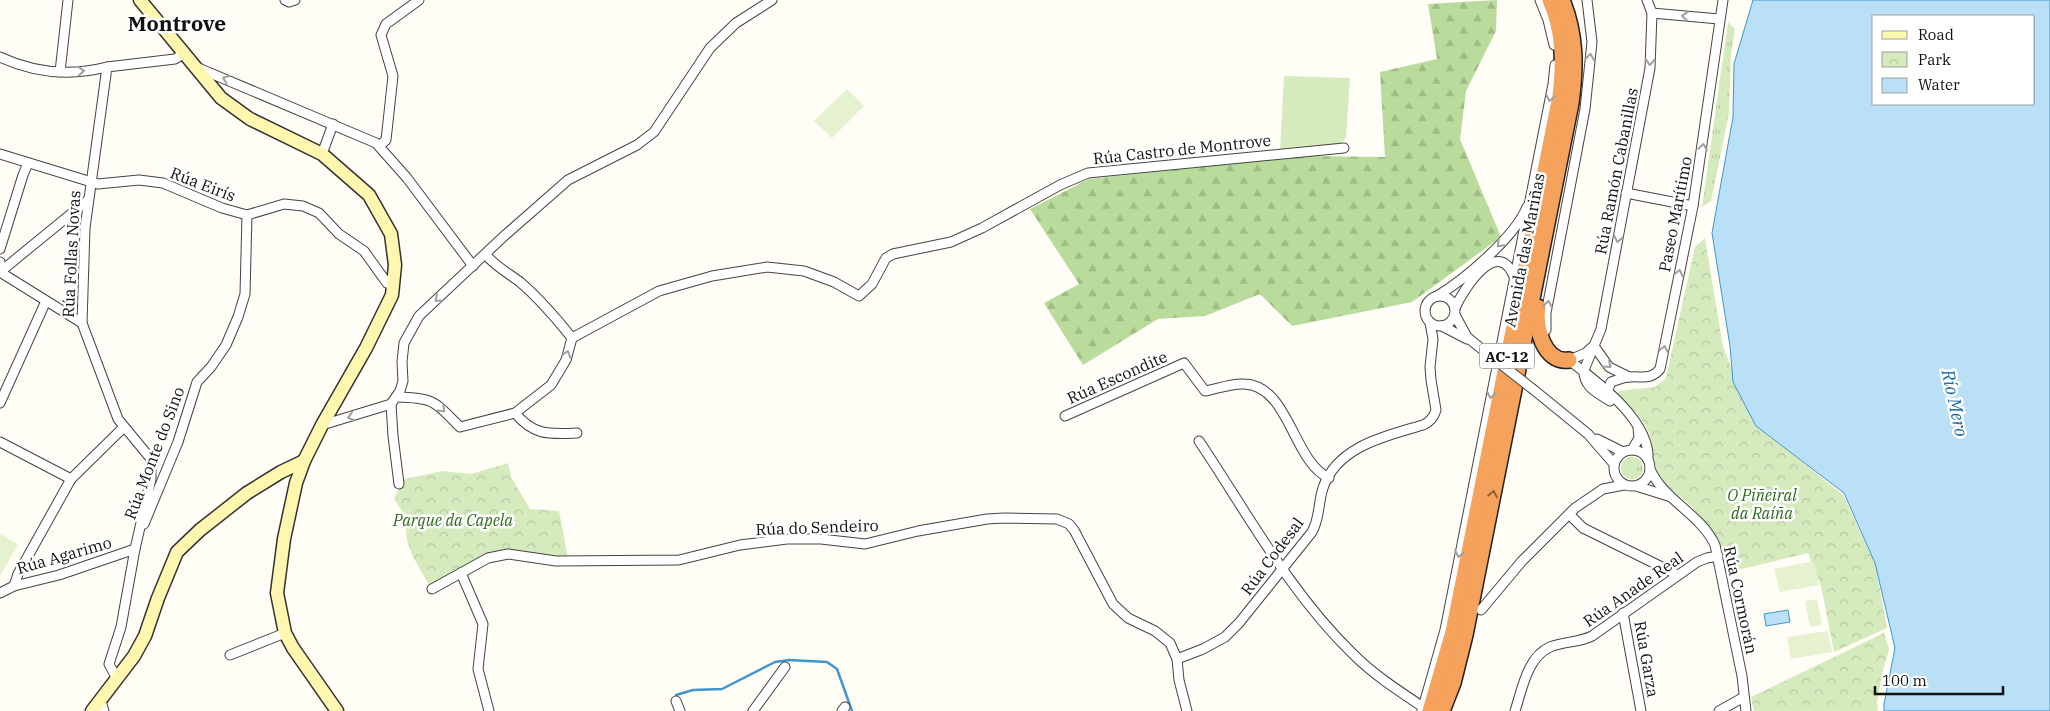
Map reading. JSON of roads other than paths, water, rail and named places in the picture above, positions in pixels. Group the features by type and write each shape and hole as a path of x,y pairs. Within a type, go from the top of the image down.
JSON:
{"highway":[{"name":"Avenida das Mariñas","path":"1425,710 1453,632 1560,96 1563,73 1563,48 1557,19 1550,0"},
{"name":"Avenida das Mariñas","path":"1444,711 1465,635 1571,103 1575,68 1573,38 1562,0"},
{"path":"1553,194 1552,227 1536,325 1548,350 1558,359 1569,360"},
{"path":"1444,711 1456,692 1475,624 1481,610"}],"street":[{"path":"60,72 68,0"},
{"path":"140,0 221,98 250,119 322,154 369,195 382,214 392,234 395,265 392,295 366,348 322,425 304,461 296,483 284,539 277,593 286,633 293,648 337,711"},
{"path":"285,0 289,2 295,0"},
{"path":"379,146 386,140 393,76 380,36 386,24 419,0"},
{"path":"399,484 393,436 394,400 403,381 404,343 419,316 568,180 637,145 654,132 710,48 736,23 772,0"},
{"path":"1199,442 1282,569 1306,601 1354,655 1425,710 1445,630 1555,70 1553,36 1540,0"},
{"path":"1481,610 1522,561 1569,514 1595,493 1603,489 1624,485 1636,486 1644,482 1650,470 1646,440 1638,424 1584,370 1553,346 1546,330 1545,320 1585,110 1592,42 1587,0"},
{"name":"Rúa Ramón Cabanillas","path":"1584,370 1600,329 1650,68 1652,13 1648,0"},
{"name":"Paseo Marítimo","path":"1607,392 1611,382 1629,377 1649,377 1660,370 1693,206 1706,128 1723,0"},
{"path":"1652,13 1719,19"},
{"path":"0,57 14,64 51,72 60,72 92,71 107,67 175,60 183,54"},
{"path":"193,66 376,143 407,178 473,266"},
{"name":"Rúa Follas Novas","path":"107,67 84,228 82,323 118,419 151,459 151,479 135,550 121,627 109,664 116,677"},
{"path":"322,154 333,124"},
{"name":"Rúa Castro de Montrove","path":"572,338 659,291 712,276 767,267 804,271 834,282 859,296 872,284 886,258 893,254 951,242 982,228 1060,185 1088,173 1344,148"},
{"name":"Rúa Eirís","path":"0,154 98,184 139,180 163,184 222,208 247,215 284,204 303,206 319,213 338,234 364,251 387,283 393,284"},
{"path":"0,249 22,175 28,163"},
{"path":"1533,188 1526,210 1504,240 1437,296 1429,300 1425,308 1425,316 1430,323 1444,326 1473,342 1588,434 1614,467 1617,479 1624,485"},
{"path":"1626,193 1693,206"},
{"path":"0,272 88,200"},
{"name":"Rúa Monte do Sino","path":"138,536 158,494 178,442 197,382 211,367 226,344 238,317 245,294 247,215"},
{"path":"322,425 394,400 423,397 437,404 460,427 515,413 550,385 566,360 572,338 547,307 486,255"},
{"path":"0,262 0,272"},
{"path":"1432,347 1444,326 1455,312 1468,284 1490,263 1498,262 1506,265 1515,279"},
{"path":"0,272 82,323"},
{"path":"1437,296 1450,300 1461,328 1473,342"},
{"path":"0,403 46,301"},
{"name":"Rúa Codesal","path":"1176,659 1225,637 1239,624 1316,526 1323,488 1341,461 1373,440 1423,425 1431,420 1436,410 1430,367 1433,334 1430,323"},
{"path":"1569,360 1586,353 1594,346 1609,367 1629,377"},
{"name":"Rúa Escondite","path":"1065,416 1184,363 1205,391 1244,384 1263,389 1286,418 1317,472 1329,478"},
{"path":"1584,370 1583,375 1588,385 1625,410"},
{"path":"515,413 533,430 553,434 577,433"},
{"path":"1595,493 1614,467 1618,457 1628,451 1639,438 1638,424"},
{"name":"Rúa Agarimo","path":"14,586 18,574 71,479 124,427"},
{"path":"1588,434 1628,451 1641,453 1648,460"},
{"path":"0,442 71,479"},
{"path":"92,711 103,706 116,677 134,656 145,636 177,552 200,530 247,493 281,472 304,461"},
{"name":"Rúa Cormorán","path":"1650,470 1671,498"},
{"name":"Rúa Cormorán","path":"1636,486 1671,498 1697,518 1711,536 1718,556 1742,676 1746,711"},
{"path":"1569,514 1583,528 1678,575"},
{"name":"Rúa do Sendeiro","path":"432,589 496,555 516,554 556,561 679,560 740,545 762,542 816,539 865,544 918,531 987,519 1057,519 1069,524 1074,530 1117,609 1128,618 1162,636 1174,650 1179,680 1188,711"},
{"name":"Rúa Agarimo","path":"14,586 59,575 135,550"},
{"name":"Rúa Anade Real","path":"1515,711 1532,663 1549,647 1581,641 1592,636 1678,575 1702,560 1718,556"},
{"path":"461,573 483,624 478,669 489,711"},
{"path":"0,593 14,586"},
{"name":"Rúa Garza","path":"1623,613 1641,711"},
{"path":"230,655 286,633"},
{"path":"753,711 785,666"},
{"path":"1719,711 1744,697"},
{"path":"676,701 680,711"}],"water":[{"name":"Río Mero","path":"1753,0 2050,0 2050,711 1884,711 1895,648 1875,563 1844,493 1756,426 1733,382 1730,346 1712,233 1733,117 1734,64"},
{"path":"1788,610 1790,622 1766,626 1764,614"}],"waterway":[{"path":"676,695 693,690 722,689 775,662 789,660 827,662 837,669 852,711"}],"district":[{"name":"Montrove","path":"177,23"}],"park label":[{"name":"O Piñeiral da Raíña","path":"1762,504"},
{"name":"Parque da Capela","path":"453,520"}]}
